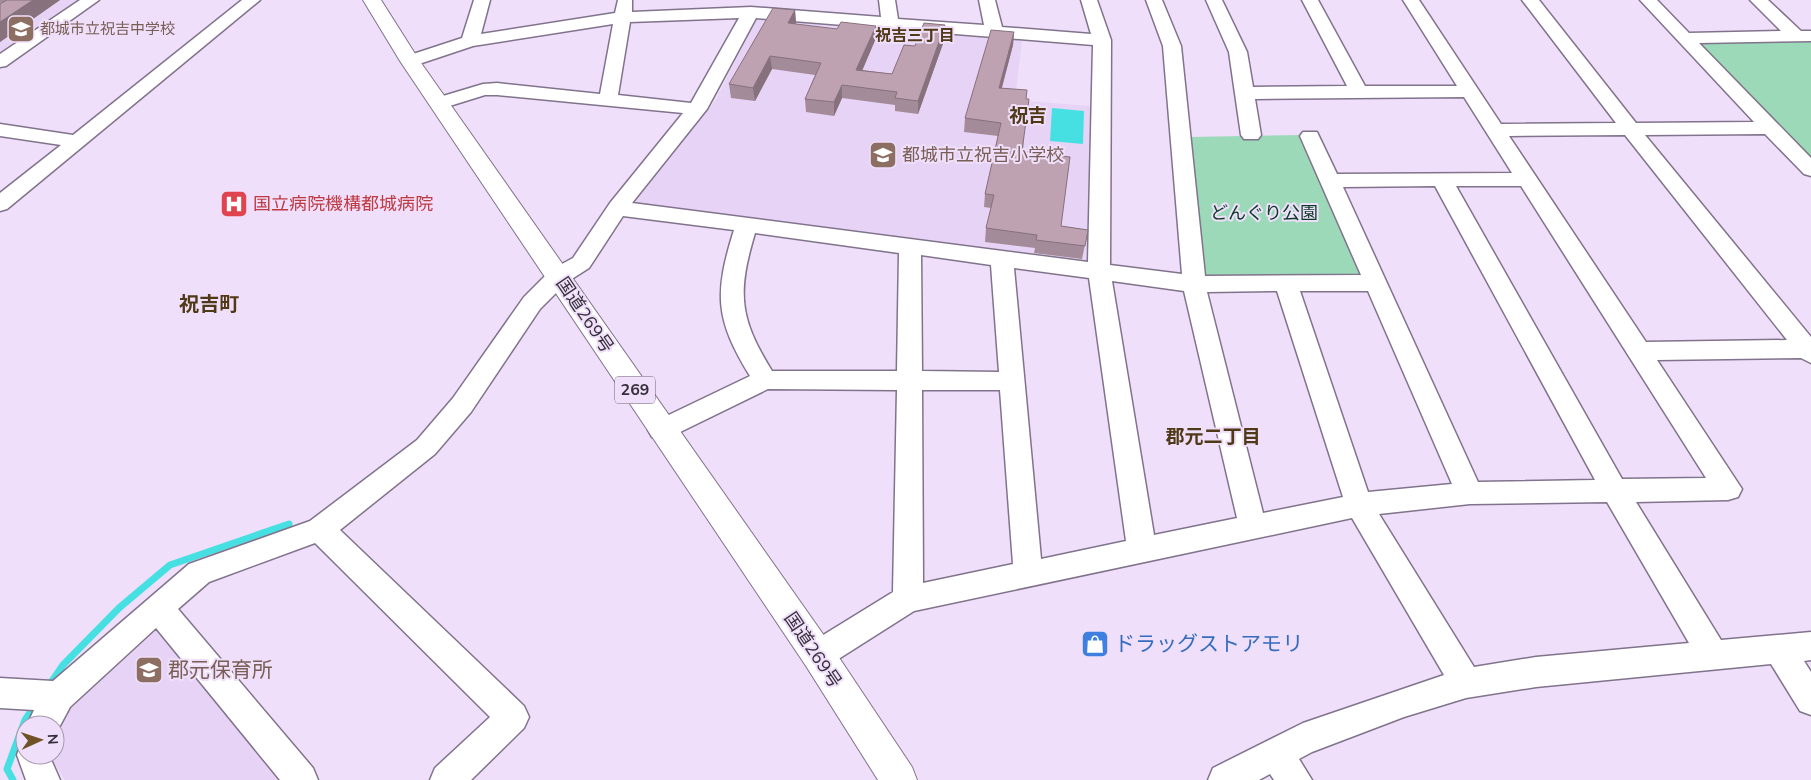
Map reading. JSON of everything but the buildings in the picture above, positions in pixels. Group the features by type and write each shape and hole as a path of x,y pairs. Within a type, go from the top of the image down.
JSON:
{"highway":[{"name":"国道269号","path":"372,0 410,61 818,655 899,780"}],"street":[{"path":"0,62 91,0"},
{"path":"0,204 252,0"},
{"path":"470,41 482,0"},
{"path":"887,0 890,23"},
{"path":"987,0 994,30"},
{"path":"1089,0 1102,40 1099,271 1142,551"},
{"path":"1154,0 1172,46 1194,284 1253,527"},
{"path":"1214,0 1238,52 1246,93 1251,135"},
{"path":"1310,0 1359,92"},
{"path":"818,655 908,599 1359,505 1470,493 1728,489 1411,0"},
{"path":"1530,0 1630,129 1810,351"},
{"path":"1648,0 1811,170"},
{"path":"1758,0 1804,36"},
{"path":"410,61 470,41 624,9 751,12 787,8 890,23 1102,40"},
{"path":"608,101 624,9"},
{"path":"48,715 59,696 199,573 320,529 426,447 462,405 532,303 559,276 581,263 617,208 697,109 751,12"},
{"path":"1685,38 1804,36"},
{"path":"440,103 483,90 697,109"},
{"path":"1246,93 1469,91"},
{"path":"1495,130 1771,128"},
{"path":"0,130 76,141"},
{"path":"1310,136 1332,181 1470,493"},
{"path":"1332,181 1528,179"},
{"path":"1442,180 1614,490 1713,655"},
{"path":"617,208 1194,284 1286,285 1377,283"},
{"path":"746,226 737,254 732,308 738,332 765,380"},
{"path":"908,599 910,246"},
{"path":"1002,259 1028,573"},
{"path":"1286,285 1359,505 1466,683"},
{"path":"1640,351 1810,351"},
{"path":"662,430 765,380 1012,381"},
{"path":"320,529 513,717 447,780"},
{"path":"158,608 301,780"},
{"path":"1225,780 1274,753 1331,728 1466,683 1536,672 1811,646"},
{"path":"1779,649 1811,700"},
{"path":"13,694 59,696"},
{"path":"1274,753 1296,780"},
{"path":"37,765 44,780"}],"shaded area":[{"name":"都城市立祝吉中学校","path":"0,0 82,0 0,58"},
{"name":"都城市立祝吉小学校","path":"757,18 1022,39 1015,100 1095,108 1093,262 1083,266 647,209 635,202 715,101"},
{"path":"1052,108 1084,111 1083,144 1050,141"},
{"name":"郡元保育所","path":"159,630 286,780 65,780 55,765 65,765 65,715 58,715 59,709 149,631"}],"green space":[{"path":"1811,40 1811,162 1698,44 1699,41"},
{"name":"どんぐり公園","path":"1302,135 1365,274 1358,277 1216,280 1204,276 1189,137"}],"waterway":[{"path":"48,687 63,665 119,608 170,565 289,524"},
{"path":"13,780 7,769 25,720 35,705"}],"place":[{"name":"都城市立祝吉中学校","path":"21,29"},
{"name":"都城市立祝吉小学校","path":"883,155"},
{"name":"国立病院機構都城病院","path":"234,204"},
{"name":"ドラッグストアモリ","path":"1095,644"},
{"name":"郡元保育所","path":"149,670"}],"district":[{"name":"祝吉三丁目","path":"915,36"},
{"name":"祝吉","path":"1028,116"},
{"name":"祝吉町","path":"209,304"},
{"name":"郡元二丁目","path":"1213,437"}]}
